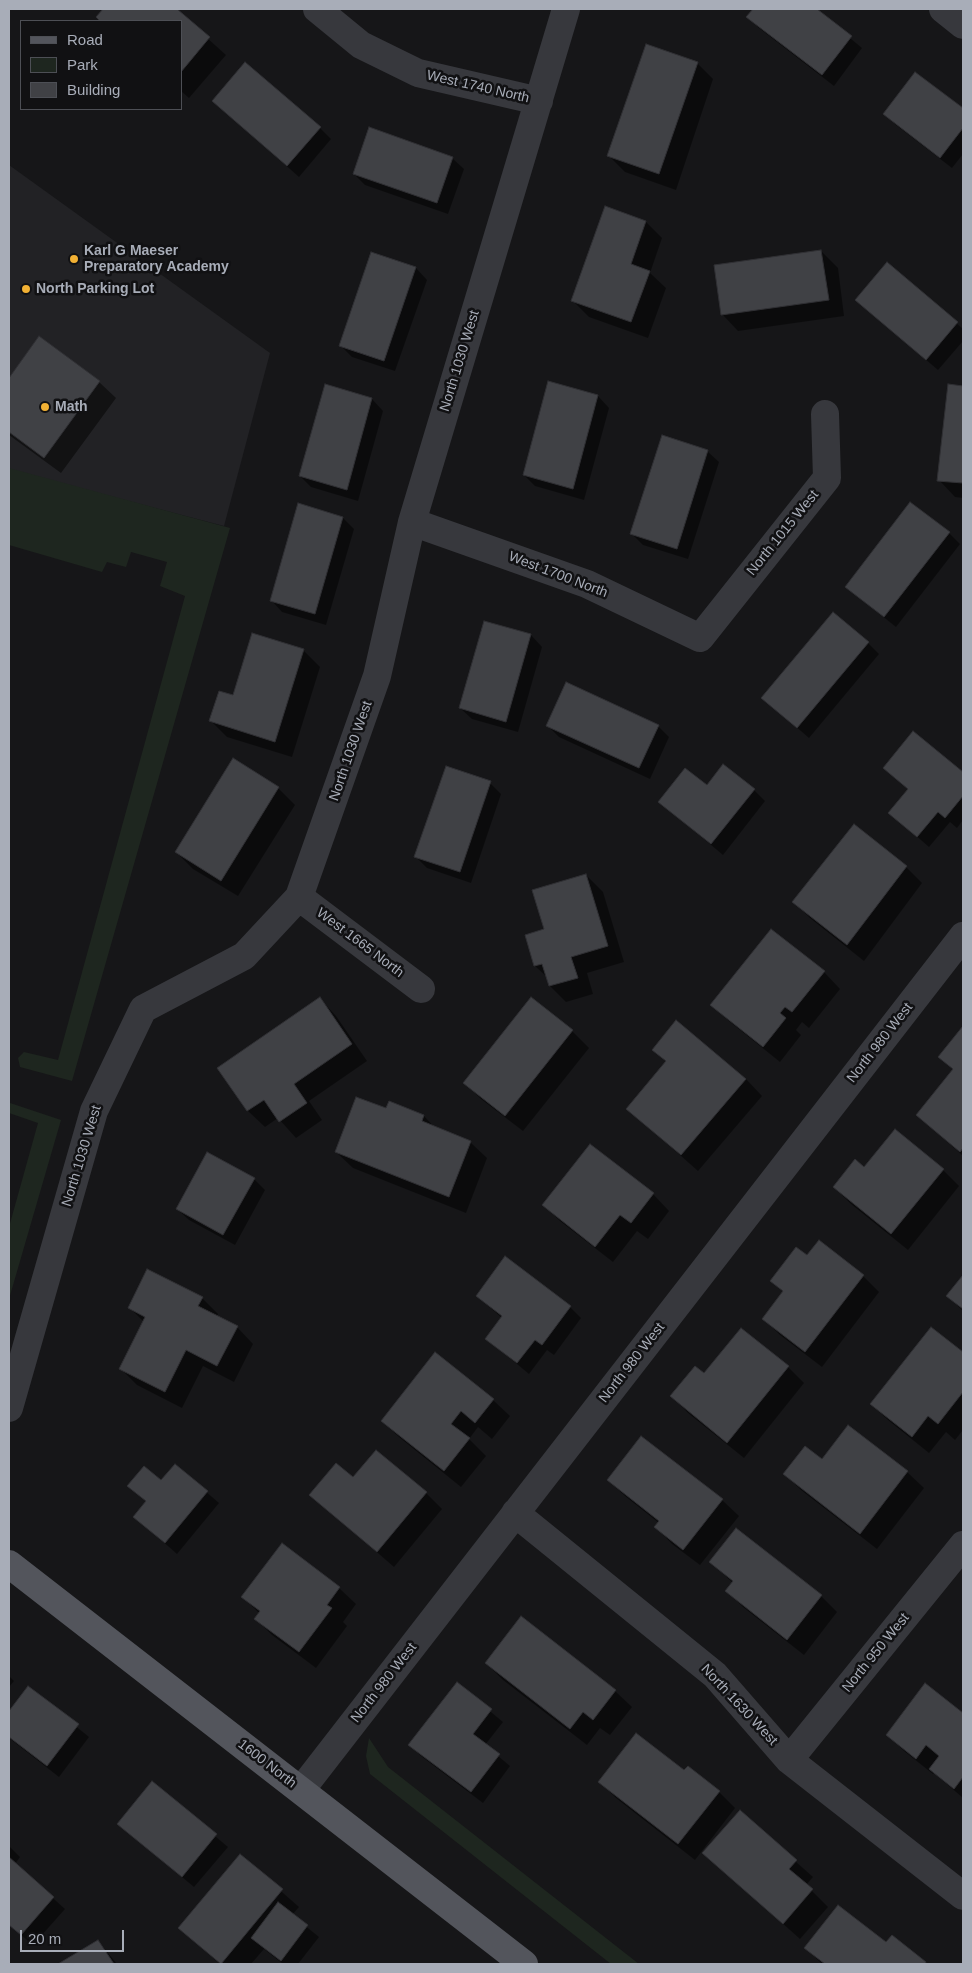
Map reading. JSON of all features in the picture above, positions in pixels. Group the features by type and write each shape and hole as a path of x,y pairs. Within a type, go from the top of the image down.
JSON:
{"main road":[{"name":"1600 North","path":"9,1564 524,1964"}],"street":[{"name":"West 1740 North","path":"317,9 361,45 418,73 539,102"},
{"name":"North 1030 West","path":"9,1408 94,1110 143,1009 244,956 299,898 377,676 412,522 566,9"},
{"path":"943,9 963,25"},
{"name":"North 1015 West","path":"700,638 827,478 825,414"},
{"name":"West 1700 North","path":"412,522 587,584 700,638"},
{"name":"West 1665 North","path":"299,898 421,988"},
{"name":"North 980 West","path":"301,1790 963,936"},
{"name":"North 1630 West","path":"515,1513 715,1675 789,1760 963,1896"},
{"name":"North 950 West","path":"789,1760 963,1545"}],"shaded area":[{"name":"Karl G Maeser Preparatory Academy","path":"9,165 270,353 224,526 9,470"}],"green space":[{"path":"9,468 230,528 72,1081 20,1067 18,1058 24,1052 58,1060 185,596 160,586 167,562 131,552 126,567 107,562 102,572 9,545"},
{"path":"10,1103 61,1120 9,1299 9,1227 38,1123 9,1113"},
{"path":"369,1738 388,1767 639,1964 611,1964 370,1774 366,1756"}],"building":[{"path":"103,9 177,9 210,37 182,71 182,20 99,20 96,17"},
{"path":"753,9 817,9 852,36 822,75 746,17"},
{"path":"646,44 698,62 659,174 607,156"},
{"path":"245,62 321,127 287,166 212,101"},
{"path":"915,72 963,108 963,128 940,158 883,114"},
{"path":"369,127 453,157 437,203 353,174"},
{"path":"605,206 646,221 631,264 650,271 631,322 571,301"},
{"path":"821,250 829,300 721,315 714,265"},
{"path":"371,252 416,267 384,361 339,346"},
{"path":"887,262 958,322 926,360 855,300"},
{"name":"Math","path":"39,336 100,381 44,458 9,432 9,378"},
{"path":"548,381 598,395 573,489 523,475"},
{"path":"325,384 372,398 347,490 299,476"},
{"path":"948,384 963,386 963,483 937,481"},
{"path":"662,435 708,450 677,549 630,534"},
{"path":"910,502 950,532 884,617 845,587"},
{"path":"298,503 343,517 315,614 270,601"},
{"path":"833,612 869,642 797,728 761,698"},
{"path":"484,621 531,634 506,722 459,708"},
{"path":"252,633 304,649 275,742 209,721 219,691 233,695"},
{"path":"566,682 659,725 639,768 546,726"},
{"path":"913,731 963,772 963,796 945,818 938,812 917,837 888,813 908,789 883,768"},
{"path":"233,758 279,787 221,881 175,852"},
{"path":"723,764 755,789 711,844 658,802 685,768 707,785"},
{"path":"446,766 491,781 460,872 414,857"},
{"path":"854,824 907,866 847,945 792,902"},
{"path":"586,874 608,946 571,957 578,978 549,986 542,964 534,966 525,935 544,929 532,890"},
{"path":"771,929 825,971 792,1012 785,1007 780,1013 786,1018 763,1047 710,1005"},
{"path":"320,997 352,1044 294,1084 307,1103 279,1122 264,1100 247,1111 217,1068"},
{"path":"531,997 573,1030 505,1116 463,1083"},
{"path":"676,1020 746,1079 681,1155 626,1109 666,1061 652,1050"},
{"path":"963,1026 963,1148 960,1152 916,1115 953,1069 938,1057"},
{"path":"356,1097 386,1108 389,1101 424,1115 422,1121 471,1141 449,1197 335,1152"},
{"path":"895,1129 944,1169 891,1234 833,1187 855,1159 864,1167"},
{"path":"590,1144 654,1193 631,1223 620,1215 595,1247 542,1205"},
{"path":"207,1152 255,1178 223,1235 176,1209"},
{"path":"819,1240 864,1275 805,1352 762,1319 783,1291 770,1281 796,1247 807,1255"},
{"path":"505,1256 571,1306 542,1345 535,1340 517,1363 485,1339 502,1316 476,1296"},
{"path":"147,1269 203,1297 198,1306 238,1326 217,1366 186,1350 165,1392 119,1369 145,1317 128,1308"},
{"path":"963,1275 963,1309 946,1296"},
{"path":"931,1327 963,1352 963,1392 938,1424 928,1416 912,1437 870,1404"},
{"path":"741,1328 789,1366 727,1443 670,1396 695,1366 704,1373"},
{"path":"435,1352 494,1399 475,1423 461,1411 451,1424 470,1438 444,1471 381,1421"},
{"path":"848,1425 908,1471 860,1534 783,1474 805,1446 822,1459"},
{"path":"641,1436 723,1499 683,1550 654,1527 659,1521 607,1480"},
{"path":"376,1450 427,1492 377,1552 309,1495 336,1463 353,1477"},
{"path":"175,1464 208,1491 165,1543 133,1517 146,1501 127,1486 144,1466 161,1480"},
{"path":"736,1528 822,1595 787,1640 725,1591 733,1581 709,1562"},
{"path":"282,1543 340,1587 327,1605 332,1608 299,1652 254,1619 260,1611 241,1597"},
{"path":"521,1616 616,1690 593,1720 583,1712 570,1729 485,1663"},
{"path":"457,1682 492,1709 473,1734 500,1754 471,1792 408,1745"},
{"path":"925,1683 963,1713 963,1777 954,1789 929,1769 939,1756 926,1745 916,1759 886,1735"},
{"path":"28,1686 79,1724 47,1766 9,1737 9,1711"},
{"path":"636,1733 684,1770 688,1766 720,1791 678,1844 598,1782"},
{"path":"152,1781 217,1834 182,1877 117,1824"},
{"path":"740,1810 797,1860 789,1869 813,1889 783,1924 702,1853"},
{"path":"240,1854 283,1889 221,1964 178,1928"},
{"path":"9,1857 54,1897 21,1935 9,1925"},
{"path":"278,1902 308,1925 281,1961 251,1938"},
{"path":"838,1905 886,1942 892,1935 926,1962 925,1964 825,1964 804,1948"},
{"path":"98,1940 114,1964 58,1964"}],"place":[{"name":"Karl G Maeser Preparatory Academy","path":"74,259"},
{"name":"North Parking Lot","path":"26,289"},
{"name":"Math","path":"45,407"}]}
